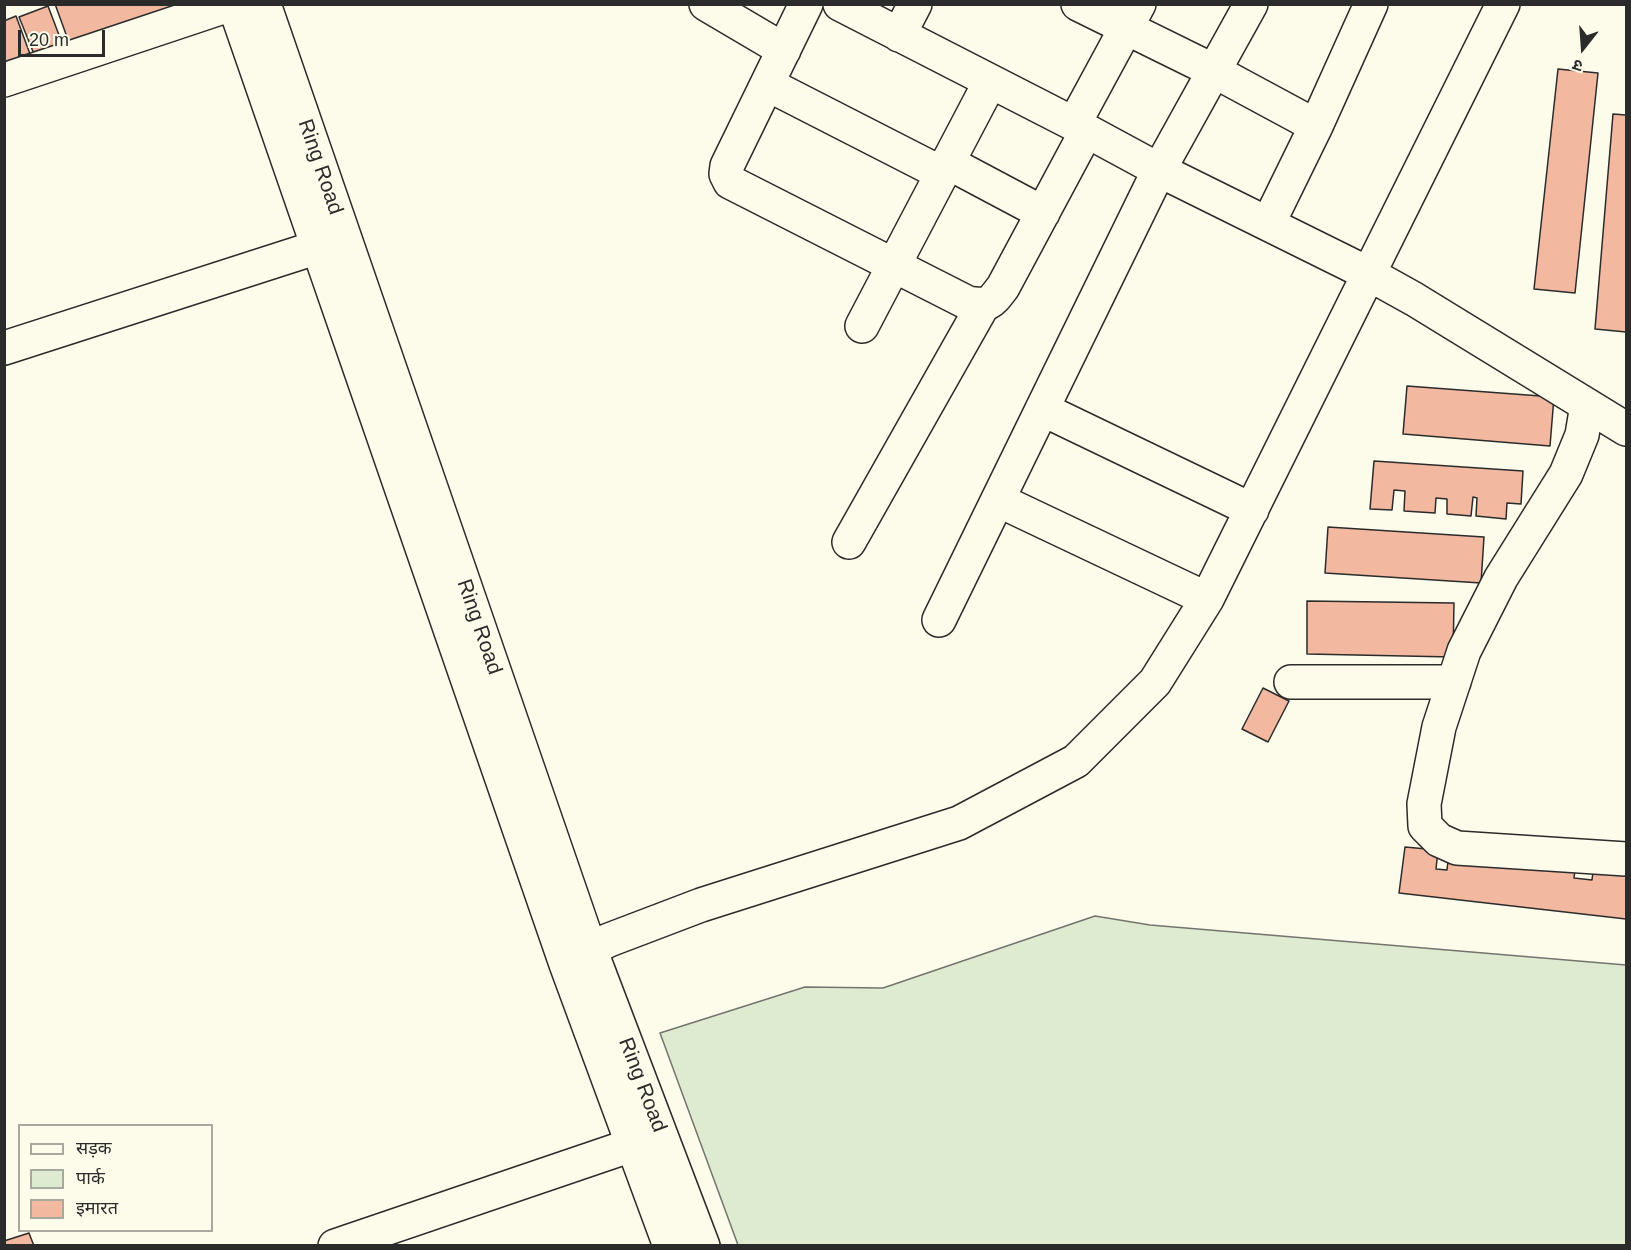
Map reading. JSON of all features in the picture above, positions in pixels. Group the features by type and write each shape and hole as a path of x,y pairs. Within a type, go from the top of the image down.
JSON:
{"street":[{"path":"706,4 784,50"},
{"path":"806,4 727,166 726,174 730,182 968,303 983,305 994,300 1003,287 1043,213 1133,16"},
{"path":"840,4 1159,170 1414,298 1626,429"},
{"path":"899,35 915,4"},
{"path":"1078,4 1133,16 1214,71 1316,126"},
{"path":"939,620 1159,170 1251,4"},
{"path":"1268,224 1316,126 1371,4"},
{"path":"578,957 609,940 700,905 958,823 1076,761 1155,682 1207,599 1503,4"},
{"path":"4,80 238,7"},
{"name":"Ring Road","path":"238,7 318,247 578,957 703,1245"},
{"name":"Ring Road","path":"238,7 578,957 632,1146 670,1245"},
{"path":"862,326 990,82"},
{"path":"767,84 1043,213"},
{"path":"4,348 318,247"},
{"path":"849,542 983,305"},
{"path":"1587,405 1582,435 1566,474 1501,578 1464,651 1439,727 1424,804 1425,826 1439,840 1457,848 1625,856"},
{"path":"1042,409 1252,510"},
{"path":"998,500 1207,599"},
{"path":"1291,682 1454,682"},
{"path":"335,1245 632,1146"}],"green space":[{"path":"1095,916 1150,925 1626,965 1626,1245 738,1245 660,1033 805,987 883,988"}],"building":[{"path":"55,4 184,4 71,48"},
{"path":"48,6 62,43 34,54 19,17"},
{"path":"16,16 30,54 4,63 4,21"},
{"path":"1558,69 1598,73 1575,293 1534,289"},
{"path":"1613,114 1626,115 1626,332 1595,329"},
{"path":"1407,386 1554,397 1550,446 1403,434"},
{"path":"1374,461 1523,471 1521,504 1507,503 1506,519 1476,516 1477,498 1473,497 1471,516 1447,514 1447,499 1436,498 1435,513 1404,511 1405,491 1394,490 1392,510 1370,509"},
{"path":"1328,527 1484,537 1481,583 1325,573"},
{"path":"1307,601 1454,603 1453,657 1307,654"},
{"path":"1263,688 1289,701 1268,742 1242,729"},
{"path":"1405,847 1438,850 1436,869 1447,870 1449,852 1576,862 1574,878 1592,880 1594,864 1626,868 1626,919 1399,893"},
{"path":"29,1233 34,1246 4,1246 4,1241"}]}
